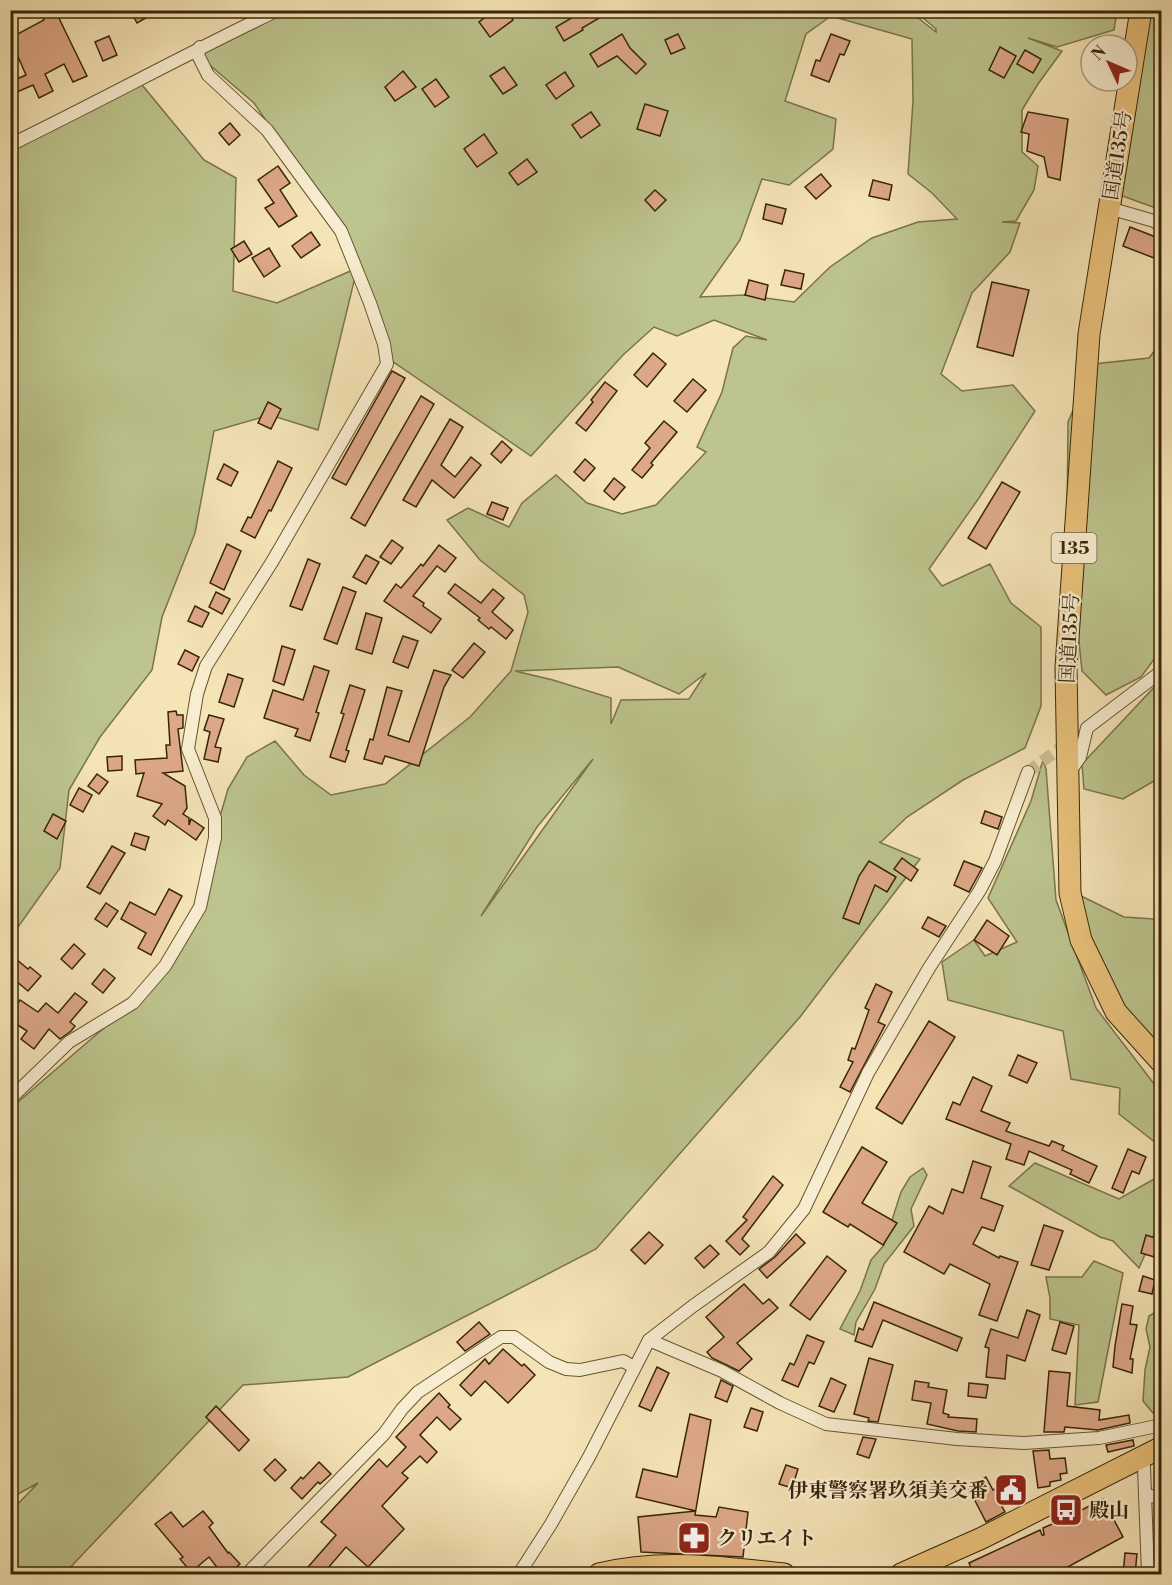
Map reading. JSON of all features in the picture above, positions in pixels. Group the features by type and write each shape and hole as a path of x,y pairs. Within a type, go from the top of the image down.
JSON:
{"highway":[{"name":"国道135号","path":"1141,10 1088,346 1066,667 1070,893 1081,940 1116,1012 1161,1063"},
{"path":"901,1575 982,1538 1161,1447"},
{"path":"599,1575 618,1569 655,1566 728,1568 784,1575"}],"street":[{"path":"10,145 100,101 200,47 278,10"},
{"path":"10,1099 69,1042 133,1003 165,966 200,907 215,838 215,818 188,749 197,694 206,666 272,562 387,364 384,344 342,231 267,130 208,75 198,55 200,47"},
{"path":"1109,208 1154,221 1161,226"},
{"path":"1068,774 1080,757 1087,728 1161,671"},
{"path":"519,1575 589,1457 650,1340 769,1252 804,1209 868,1073 929,969 980,890 995,861 1028,772"},
{"path":"247,1575 384,1434 402,1408 418,1392 501,1337 514,1337 549,1362 566,1370 580,1370 623,1362 634,1367"},
{"path":"650,1340 722,1371 780,1403 826,1424 957,1440 1024,1443 1099,1438 1161,1425"},
{"path":"1138,1459 1144,1467 1148,1575"},
{"path":"1145,1495 1161,1497"}],"green space":[{"path":"908,10 936,32 936,29 915,11 1117,11 1114,30 1104,33 1079,33 1079,40 1057,47 1028,38 1062,51 1022,110 1022,152 1038,166 1034,190 1016,221 1002,222 1020,223 1010,252 972,293 941,374 962,391 1013,385 1035,411 979,498 929,569 942,586 990,564 1011,603 1041,627 1041,706 1025,748 963,780 907,817 879,842 920,859 800,1017 596,1249 348,1377 243,1385 64,1574 11,1574 11,1511 38,1483 11,1498 11,1108 133,1003 187,930 228,789 247,757 275,741 304,775 331,795 385,784 470,717 511,671 528,612 524,595 480,560 447,520 468,508 509,527 522,503 556,475 587,503 622,514 656,505 706,452 697,447 722,392 733,348 746,336 767,340 714,320 677,336 654,327 623,355 531,456 386,357 356,273 318,430 270,415 214,431 195,533 162,617 152,670 100,737 69,790 60,868 11,937 11,152 100,101 142,85 204,160 236,178 233,291 277,303 355,269 341,230 254,103 198,55 289,11","holes":["831,16 912,39 913,101 908,174 932,193 957,219 918,222 872,238 830,267 794,302 745,295 700,297 740,240 762,179 789,185 833,149 836,119 785,101 806,34","618,667 679,694 706,673 689,699 621,700 611,724 611,698 515,671","593,759 481,916 537,827"]},
{"path":"1145,11 1161,11 1161,210 1117,194 1132,93 1139,93 1139,50"},
{"path":"1161,342 1161,650 1141,677 1106,695 1082,671 1067,527 1068,422 1093,364 1149,358"},
{"path":"1161,680 1161,777 1123,799 1084,789 1082,764"},
{"path":"1043,760 1046,769 1056,900 1096,1008 1161,1093 1161,1147 1119,1114 1120,1088 1071,1079 1063,1031 948,1000 942,962 974,940 985,956 1017,942 988,898 1031,801"},
{"path":"1079,895 1124,917 1154,919 1161,912 1161,1063 1128,1025 1075,914"},
{"path":"1035,1163 1119,1199 1161,1175 1161,1218 1139,1268 1113,1241 1100,1237 1009,1186"},
{"path":"923,1168 927,1175 911,1209 914,1226 884,1264 875,1289 856,1322 854,1335 840,1329 860,1291 871,1260 884,1245 901,1192 910,1177"},
{"path":"1094,1261 1123,1273 1098,1402 1075,1405 1079,1325 1050,1319 1050,1298 1046,1277 1082,1277"},
{"path":"1161,1309 1161,1410 1153,1413 1143,1401 1145,1370 1150,1347 1146,1329 1149,1316"}],"building":[{"path":"39,10 55,10 87,76 73,82 64,64 45,74 53,91 39,98 33,85 10,95 10,82 26,75 10,38 44,20"},
{"path":"130,10 160,10 137,23"},
{"path":"495,10 506,10 513,20 490,37 479,22"},
{"path":"585,10 613,10 564,41 556,27"},
{"path":"622,34 630,48 646,64 636,74 617,56 598,67 590,54"},
{"path":"678,34 685,48 671,54 665,40"},
{"path":"831,34 850,41 844,55 840,54 829,82 811,75 816,60 820,61"},
{"path":"109,36 117,55 103,61 95,42"},
{"path":"1000,47 1016,56 1004,78 989,70"},
{"path":"1025,50 1041,59 1033,73 1017,64"},
{"path":"504,67 517,85 503,94 490,76"},
{"path":"403,71 416,87 395,101 385,87"},
{"path":"565,72 574,86 556,99 546,85"},
{"path":"436,79 449,97 435,107 422,89"},
{"path":"645,104 668,111 660,136 637,129"},
{"path":"591,112 600,125 581,138 572,125"},
{"path":"1028,112 1068,119 1060,180 1048,177 1044,157 1027,151 1029,134 1021,132"},
{"path":"230,123 240,135 229,145 219,133"},
{"path":"484,134 497,153 477,167 464,149"},
{"path":"527,159 537,172 518,185 509,173"},
{"path":"278,166 290,183 280,190 297,216 279,227 265,208 274,203 258,180"},
{"path":"821,174 831,186 816,199 805,187"},
{"path":"873,180 892,185 889,200 869,196"},
{"path":"655,190 666,200 655,211 645,200"},
{"path":"766,204 786,209 782,224 763,219"},
{"path":"1130,227 1161,239 1154,258 1123,246"},
{"path":"311,232 320,245 301,258 292,246"},
{"path":"244,241 252,254 239,262 231,249"},
{"path":"269,248 280,266 264,277 252,258"},
{"path":"785,270 804,274 801,289 781,285"},
{"path":"749,280 768,285 765,300 745,295"},
{"path":"992,282 1029,290 1013,356 977,347"},
{"path":"653,353 666,364 647,387 634,375"},
{"path":"392,371 405,378 346,485 332,478"},
{"path":"693,379 706,390 687,412 674,401"},
{"path":"605,382 617,391 586,431 576,423"},
{"path":"421,396 434,404 365,526 351,518"},
{"path":"268,402 281,409 271,429 258,423"},
{"path":"450,419 463,427 441,465 455,477 471,457 481,465 454,498 432,480 416,507 403,500"},
{"path":"664,421 677,432 651,463 653,465 642,478 632,470 650,448 645,443"},
{"path":"502,441 512,450 501,463 491,454"},
{"path":"585,459 595,468 584,481 574,472"},
{"path":"278,461 292,468 255,538 241,531 248,517 251,518"},
{"path":"224,464 238,472 231,486 217,479"},
{"path":"614,478 625,487 614,500 604,491"},
{"path":"1002,482 1020,492 986,549 968,538"},
{"path":"492,502 508,508 503,520 487,514"},
{"path":"392,540 403,548 391,564 380,557"},
{"path":"227,544 241,551 224,590 210,583"},
{"path":"439,545 456,558 445,572 437,566 413,596 441,619 431,633 384,601 396,584 401,588 421,564 423,566"},
{"path":"366,555 379,562 366,584 353,577"},
{"path":"308,559 320,564 302,610 290,606"},
{"path":"455,584 481,603 493,589 504,598 492,612 513,630 506,639 491,627 489,629 478,620 480,618 448,593"},
{"path":"343,587 356,592 337,644 324,639"},
{"path":"216,592 230,599 222,614 209,607"},
{"path":"195,606 209,613 202,627 188,621"},
{"path":"366,613 382,618 372,654 356,649"},
{"path":"403,636 418,641 408,668 393,662"},
{"path":"474,643 485,652 463,678 452,670"},
{"path":"282,646 295,650 284,685 273,681"},
{"path":"185,650 199,657 192,671 178,664"},
{"path":"314,666 329,671 316,712 319,713 310,741 295,736 298,729 264,718 273,690 303,700"},
{"path":"434,670 451,675 444,687 419,766 385,756 382,764 364,759 370,739 373,740 387,687 402,691 388,735 409,742"},
{"path":"228,674 243,679 234,707 219,702"},
{"path":"350,685 365,690 346,750 349,751 345,762 330,757 344,714 341,713"},
{"path":"176,711 177,715 183,715 183,728 178,729 183,771 163,773 185,786 187,808 183,814 189,818 189,825 191,819 204,828 196,840 168,820 165,825 153,816 162,804 137,796 144,773 136,774 135,760 167,758 166,745 170,745 168,712"},
{"path":"209,715 224,719 215,747 221,748 218,762 204,759 210,732 204,730"},
{"path":"122,756 122,770 108,771 107,757"},
{"path":"97,774 108,782 99,794 88,786"},
{"path":"79,788 92,795 83,812 70,805"},
{"path":"985,811 1002,817 998,829 981,823"},
{"path":"53,814 66,821 57,839 44,831"},
{"path":"135,833 149,837 145,850 131,845"},
{"path":"112,846 125,853 100,894 87,887"},
{"path":"902,858 918,870 911,881 894,869"},
{"path":"869,861 896,877 887,892 875,885 859,924 843,918 859,876"},
{"path":"964,861 982,868 969,892 954,885"},
{"path":"169,889 182,896 151,955 138,948 146,933 121,919 130,902 155,915"},
{"path":"106,903 118,911 107,927 95,919"},
{"path":"928,917 946,926 939,937 922,928"},
{"path":"987,920 1009,936 997,955 974,940"},
{"path":"74,944 85,954 72,969 61,959"},
{"path":"10,954 28,969 30,967 41,976 28,991 10,976"},
{"path":"104,969 115,978 103,993 92,984"},
{"path":"876,984 892,992 878,1022 885,1025 850,1092 840,1087 853,1062 848,1060 852,1048 855,1049 869,1010 865,1008"},
{"path":"75,993 87,1002 70,1022 75,1026 71,1031 60,1039 49,1029 34,1049 21,1039 27,1031 10,1020 10,1014 20,1000 38,1012 46,1003 58,1013"},
{"path":"929,1021 955,1037 902,1124 876,1108"},
{"path":"1018,1055 1037,1063 1027,1083 1009,1075"},
{"path":"973,1077 992,1086 981,1111 1010,1123 1006,1131 1049,1146 1052,1141 1064,1146 1062,1150 1097,1166 1089,1183 1070,1174 1072,1170 1029,1151 1024,1165 1006,1159 1011,1144 946,1119 953,1102 960,1105"},
{"path":"862,1147 887,1162 862,1203 897,1223 883,1245 850,1224 848,1227 823,1212"},
{"path":"1128,1149 1146,1157 1139,1174 1132,1171 1123,1193 1112,1188"},
{"path":"973,1161 991,1167 981,1198 1003,1206 994,1231 982,1227 973,1244 999,1258 1000,1256 1018,1262 997,1321 979,1315 990,1284 950,1264 944,1274 904,1252 929,1206 943,1214 952,1189 963,1193"},
{"path":"773,1176 783,1185 742,1239 749,1246 740,1255 726,1241 747,1220 743,1217"},
{"path":"1044,1225 1063,1231 1049,1270 1031,1265"},
{"path":"649,1232 663,1245 645,1264 631,1250"},
{"path":"796,1234 805,1243 767,1278 759,1269 775,1257"},
{"path":"1146,1235 1161,1240 1161,1259 1141,1253"},
{"path":"710,1245 719,1254 704,1268 695,1258"},
{"path":"827,1256 846,1271 810,1320 790,1305"},
{"path":"1143,1276 1155,1280 1152,1294 1139,1291"},
{"path":"744,1284 763,1304 769,1299 778,1308 737,1343 752,1359 739,1371 712,1358 707,1352 724,1337 706,1317"},
{"path":"874,1302 962,1338 957,1351 883,1320 872,1347 855,1341 859,1328 863,1330"},
{"path":"1122,1304 1133,1306 1130,1324 1137,1325 1130,1359 1133,1359 1132,1373 1113,1367"},
{"path":"1027,1310 1040,1315 1025,1361 1007,1355 1005,1379 986,1377 989,1348 985,1347 991,1329 1018,1338"},
{"path":"479,1322 490,1334 465,1351 457,1342"},
{"path":"1060,1322 1074,1326 1066,1354 1052,1350"},
{"path":"807,1335 824,1342 814,1364 809,1362 798,1387 782,1380 790,1363 794,1365"},
{"path":"503,1349 535,1375 508,1403 485,1381 471,1396 460,1385 485,1359 489,1364"},
{"path":"869,1358 893,1365 878,1422 868,1421 869,1418 854,1414"},
{"path":"657,1367 669,1373 651,1411 639,1406"},
{"path":"1049,1371 1070,1373 1067,1406 1100,1410 1099,1420 1129,1415 1130,1423 1098,1430 1065,1427 1064,1432 1044,1432"},
{"path":"831,1378 846,1385 834,1412 819,1406"},
{"path":"721,1380 733,1386 727,1402 715,1397"},
{"path":"915,1381 929,1383 928,1387 947,1390 943,1413 949,1415 948,1417 977,1419 976,1432 958,1431 927,1424 931,1403 912,1400"},
{"path":"969,1383 988,1385 986,1398 968,1396"},
{"path":"439,1393 450,1405 448,1407 461,1419 450,1430 437,1417 420,1435 437,1452 427,1463 420,1456 402,1473 408,1478 382,1506 404,1529 368,1567 346,1547 322,1575 301,1575 336,1535 321,1522 379,1459 387,1467 406,1447 396,1437"},
{"path":"216,1406 249,1440 239,1451 206,1417"},
{"path":"751,1408 763,1412 757,1431 744,1427"},
{"path":"690,1414 711,1420 696,1511 636,1497 643,1469 677,1477"},
{"path":"863,1437 876,1439 869,1458 857,1454"},
{"path":"1133,1440 1134,1446 1108,1452 1106,1445"},
{"path":"1049,1450 1050,1459 1065,1458 1067,1473 1060,1474 1061,1480 1050,1482 1050,1486 1038,1488 1033,1451"},
{"path":"275,1459 286,1470 275,1481 264,1470"},
{"path":"319,1462 331,1474 320,1484 318,1482 302,1499 291,1488"},
{"path":"786,1465 798,1469 792,1488 779,1484"},
{"path":"986,1477 993,1490 1019,1479 1025,1493 1000,1503 1005,1512 986,1522 968,1487"},
{"path":"1103,1499 1123,1537 1053,1575 974,1575 969,1563 1040,1530 1044,1535 1043,1528"},
{"path":"719,1507 748,1512 743,1557 641,1552 638,1517 696,1511 695,1515 716,1517"},
{"path":"203,1511 213,1523 209,1527 228,1553 240,1564 227,1575 223,1575 209,1557 191,1572 180,1559 183,1557 155,1524 171,1512 183,1527"},
{"path":"1125,1553 1137,1554 1135,1575 1123,1575"}],"tunnel":[{"path":"1028,772 1087,728"}],"place":[{"name":"伊東警察署玖須美交番","path":"1011,1490"},
{"name":"殿山","path":"1066,1510"},
{"name":"クリエイト","path":"694,1538"}]}
